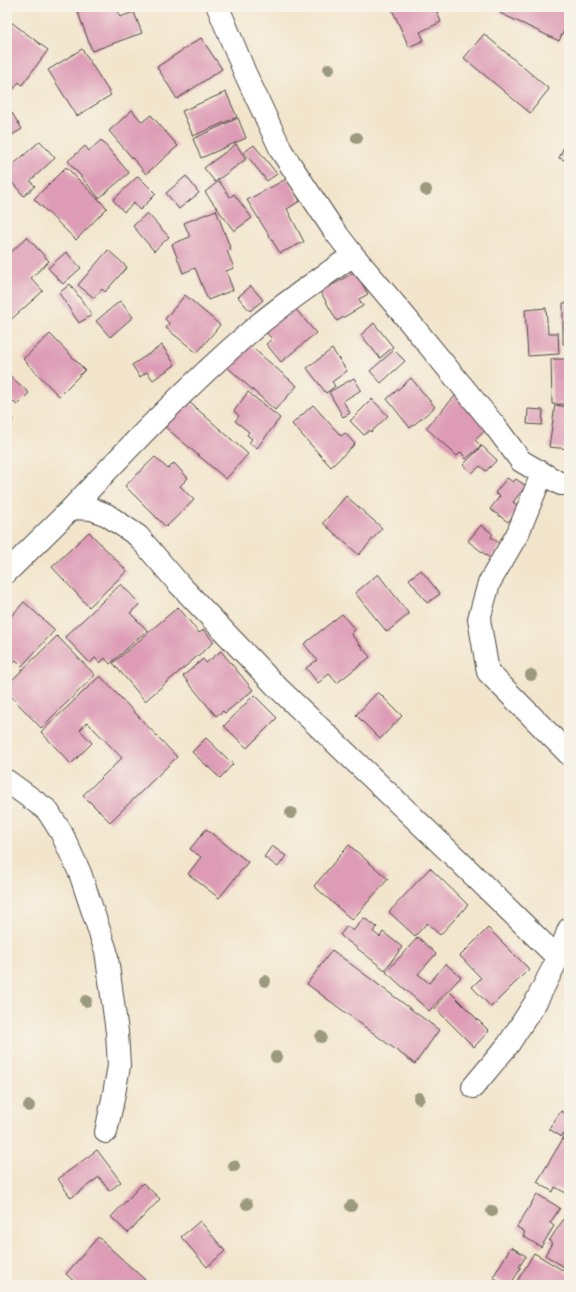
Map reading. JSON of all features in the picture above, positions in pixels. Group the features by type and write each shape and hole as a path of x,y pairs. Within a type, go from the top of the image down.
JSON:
{"street":[{"path":"218,7 244,73 282,152 329,223 353,255 404,314 495,426 521,462 561,484 569,482"},
{"path":"7,572 72,508 127,450 198,380 251,331 297,295 353,255"},
{"path":"542,474 518,533 489,583 480,619 488,672 569,754"},
{"path":"72,508 92,509 107,515 138,536 179,584 275,685 558,958"},
{"path":"7,781 47,810 61,832 80,873 106,951 117,1032 119,1066 114,1099 106,1132"},
{"path":"473,1087 508,1045 537,1000 558,958 569,929"}],"building":[{"path":"76,7 117,7 120,17 134,12 142,33 92,51"},
{"path":"391,7 435,7 441,22 420,32 424,40 409,47"},
{"path":"502,7 569,7 569,19 559,41 500,13"},
{"path":"11,22 48,50 22,85 19,82 7,98 7,27"},
{"path":"484,34 549,89 530,113 464,58"},
{"path":"201,38 222,69 177,99 157,67"},
{"path":"82,49 111,95 77,116 48,70"},
{"path":"226,92 237,117 193,136 182,111"},
{"path":"132,110 142,122 151,115 178,146 146,174 109,131"},
{"path":"12,113 22,129 7,138 7,117"},
{"path":"238,118 246,138 201,158 193,139"},
{"path":"569,135 569,162 559,158"},
{"path":"101,140 129,173 99,198 68,161 85,146 89,151"},
{"path":"40,141 55,158 30,181 35,186 24,196 7,177 7,170"},
{"path":"236,144 246,159 215,182 204,168"},
{"path":"254,145 277,174 267,181 244,152"},
{"path":"66,167 107,208 76,240 34,199"},
{"path":"138,176 156,194 140,210 134,203 124,212 113,200"},
{"path":"186,176 199,193 179,209 166,193"},
{"path":"288,178 300,201 287,209 304,242 280,253 247,200"},
{"path":"219,181 230,197 234,194 252,218 234,231 205,192"},
{"path":"216,210 231,250 227,251 234,268 226,271 233,290 208,300 195,268 183,273 172,244 190,237 184,223"},
{"path":"147,213 169,237 154,251 133,226"},
{"path":"27,237 49,261 31,278 43,291 7,323 7,256"},
{"path":"108,250 127,267 105,292 102,289 94,298 78,285"},
{"path":"66,252 81,268 63,284 48,268"},
{"path":"355,271 368,294 359,299 363,306 337,321 320,291"},
{"path":"70,284 92,315 79,323 59,293"},
{"path":"251,286 263,300 250,311 238,297"},
{"path":"185,295 220,325 197,353 166,328 169,323 165,319"},
{"path":"120,301 133,317 110,337 96,321"},
{"path":"563,303 569,303 569,344 563,344"},
{"path":"293,306 316,333 281,362 266,344 272,339 264,330"},
{"path":"546,308 548,333 558,333 559,354 528,356 525,310"},
{"path":"374,323 393,347 380,358 361,335"},
{"path":"50,334 85,370 59,396 23,359"},
{"path":"247,343 297,386 275,410 226,366"},
{"path":"162,345 175,365 153,380 147,372 140,377 132,365"},
{"path":"332,349 347,371 332,382 335,386 326,393 307,368"},
{"path":"394,350 405,361 381,383 370,371"},
{"path":"551,359 569,359 569,404 552,404"},
{"path":"7,373 29,393 17,405 11,399 7,404"},
{"path":"354,378 361,390 343,401 350,413 343,417 329,392"},
{"path":"411,378 435,407 410,428 387,399"},
{"path":"248,392 280,418 257,448 249,443 252,439 247,435 249,432 235,421 239,416 234,411"},
{"path":"455,396 489,427 475,440 481,446 466,459 461,452 457,456 426,428"},
{"path":"372,399 388,416 371,432 370,430 364,435 350,421"},
{"path":"187,400 248,454 226,479 164,426"},
{"path":"313,405 341,436 345,433 355,444 331,467 292,424"},
{"path":"555,405 569,407 569,449 549,447"},
{"path":"528,409 543,410 542,425 527,424"},
{"path":"7,415 13,420 7,427"},
{"path":"482,446 497,460 486,471 480,466 472,473 463,465"},
{"path":"155,457 168,469 174,463 188,478 180,486 194,500 166,527 125,486"},
{"path":"507,478 513,482 516,479 526,486 513,502 520,507 508,522 490,509 500,496 495,493"},
{"path":"346,496 382,528 359,555 323,523"},
{"path":"481,525 493,534 491,537 501,545 491,559 468,541"},
{"path":"89,532 127,571 89,607 52,567"},
{"path":"421,570 440,594 427,603 409,579"},
{"path":"378,574 409,614 387,632 355,593"},
{"path":"121,584 140,604 130,613 147,630 110,664 105,658 100,663 95,658 90,663 65,637"},
{"path":"24,602 55,630 22,666 16,660 12,664 7,660 7,621"},
{"path":"178,607 199,633 204,630 214,642 145,701 113,663"},
{"path":"342,614 355,630 351,634 370,657 337,683 329,674 318,683 306,668 317,660 304,644"},
{"path":"57,636 95,675 41,728 7,692 7,685"},
{"path":"221,651 253,690 225,713 223,711 216,716 183,676 203,659 206,663"},
{"path":"100,676 177,757 110,822 83,795 122,758 87,722 80,730 92,743 71,764 41,732"},
{"path":"378,692 402,716 380,739 356,715"},
{"path":"254,695 277,718 247,748 224,726"},
{"path":"206,738 233,764 220,778 192,752"},
{"path":"206,829 248,862 219,898 188,874 201,857 190,849"},
{"path":"349,845 388,879 352,920 314,886"},
{"path":"272,846 286,856 278,867 264,857"},
{"path":"430,868 468,905 440,935 427,923 415,936 389,912"},
{"path":"364,918 377,927 373,932 380,937 383,932 402,947 385,970 340,935 347,926 353,931"},
{"path":"488,928 529,969 491,1007 472,987 481,978 460,956"},
{"path":"418,937 436,954 418,974 429,983 446,964 461,977 429,1011 386,972"},
{"path":"332,950 439,1030 415,1064 307,984"},
{"path":"450,992 489,1031 474,1047 435,1008"},
{"path":"561,1111 569,1116 568,1138 563,1134 562,1137 549,1129"},
{"path":"564,1137 569,1139 569,1187 566,1193 555,1187 553,1192 537,1182"},
{"path":"97,1150 121,1182 109,1191 99,1177 71,1198 58,1179"},
{"path":"143,1183 160,1199 128,1233 111,1217"},
{"path":"537,1194 560,1208 550,1223 554,1226 541,1247 523,1236 525,1232 517,1227"},
{"path":"565,1217 569,1220 569,1270 545,1255 552,1243 549,1241"},
{"path":"200,1221 225,1251 207,1267 181,1237"},
{"path":"98,1237 145,1280 141,1285 99,1285 95,1281 92,1285 78,1285 66,1274"},
{"path":"511,1247 526,1256 519,1267 521,1268 510,1285 505,1285 493,1277"},
{"path":"534,1253 569,1274 569,1285 515,1285"}]}
